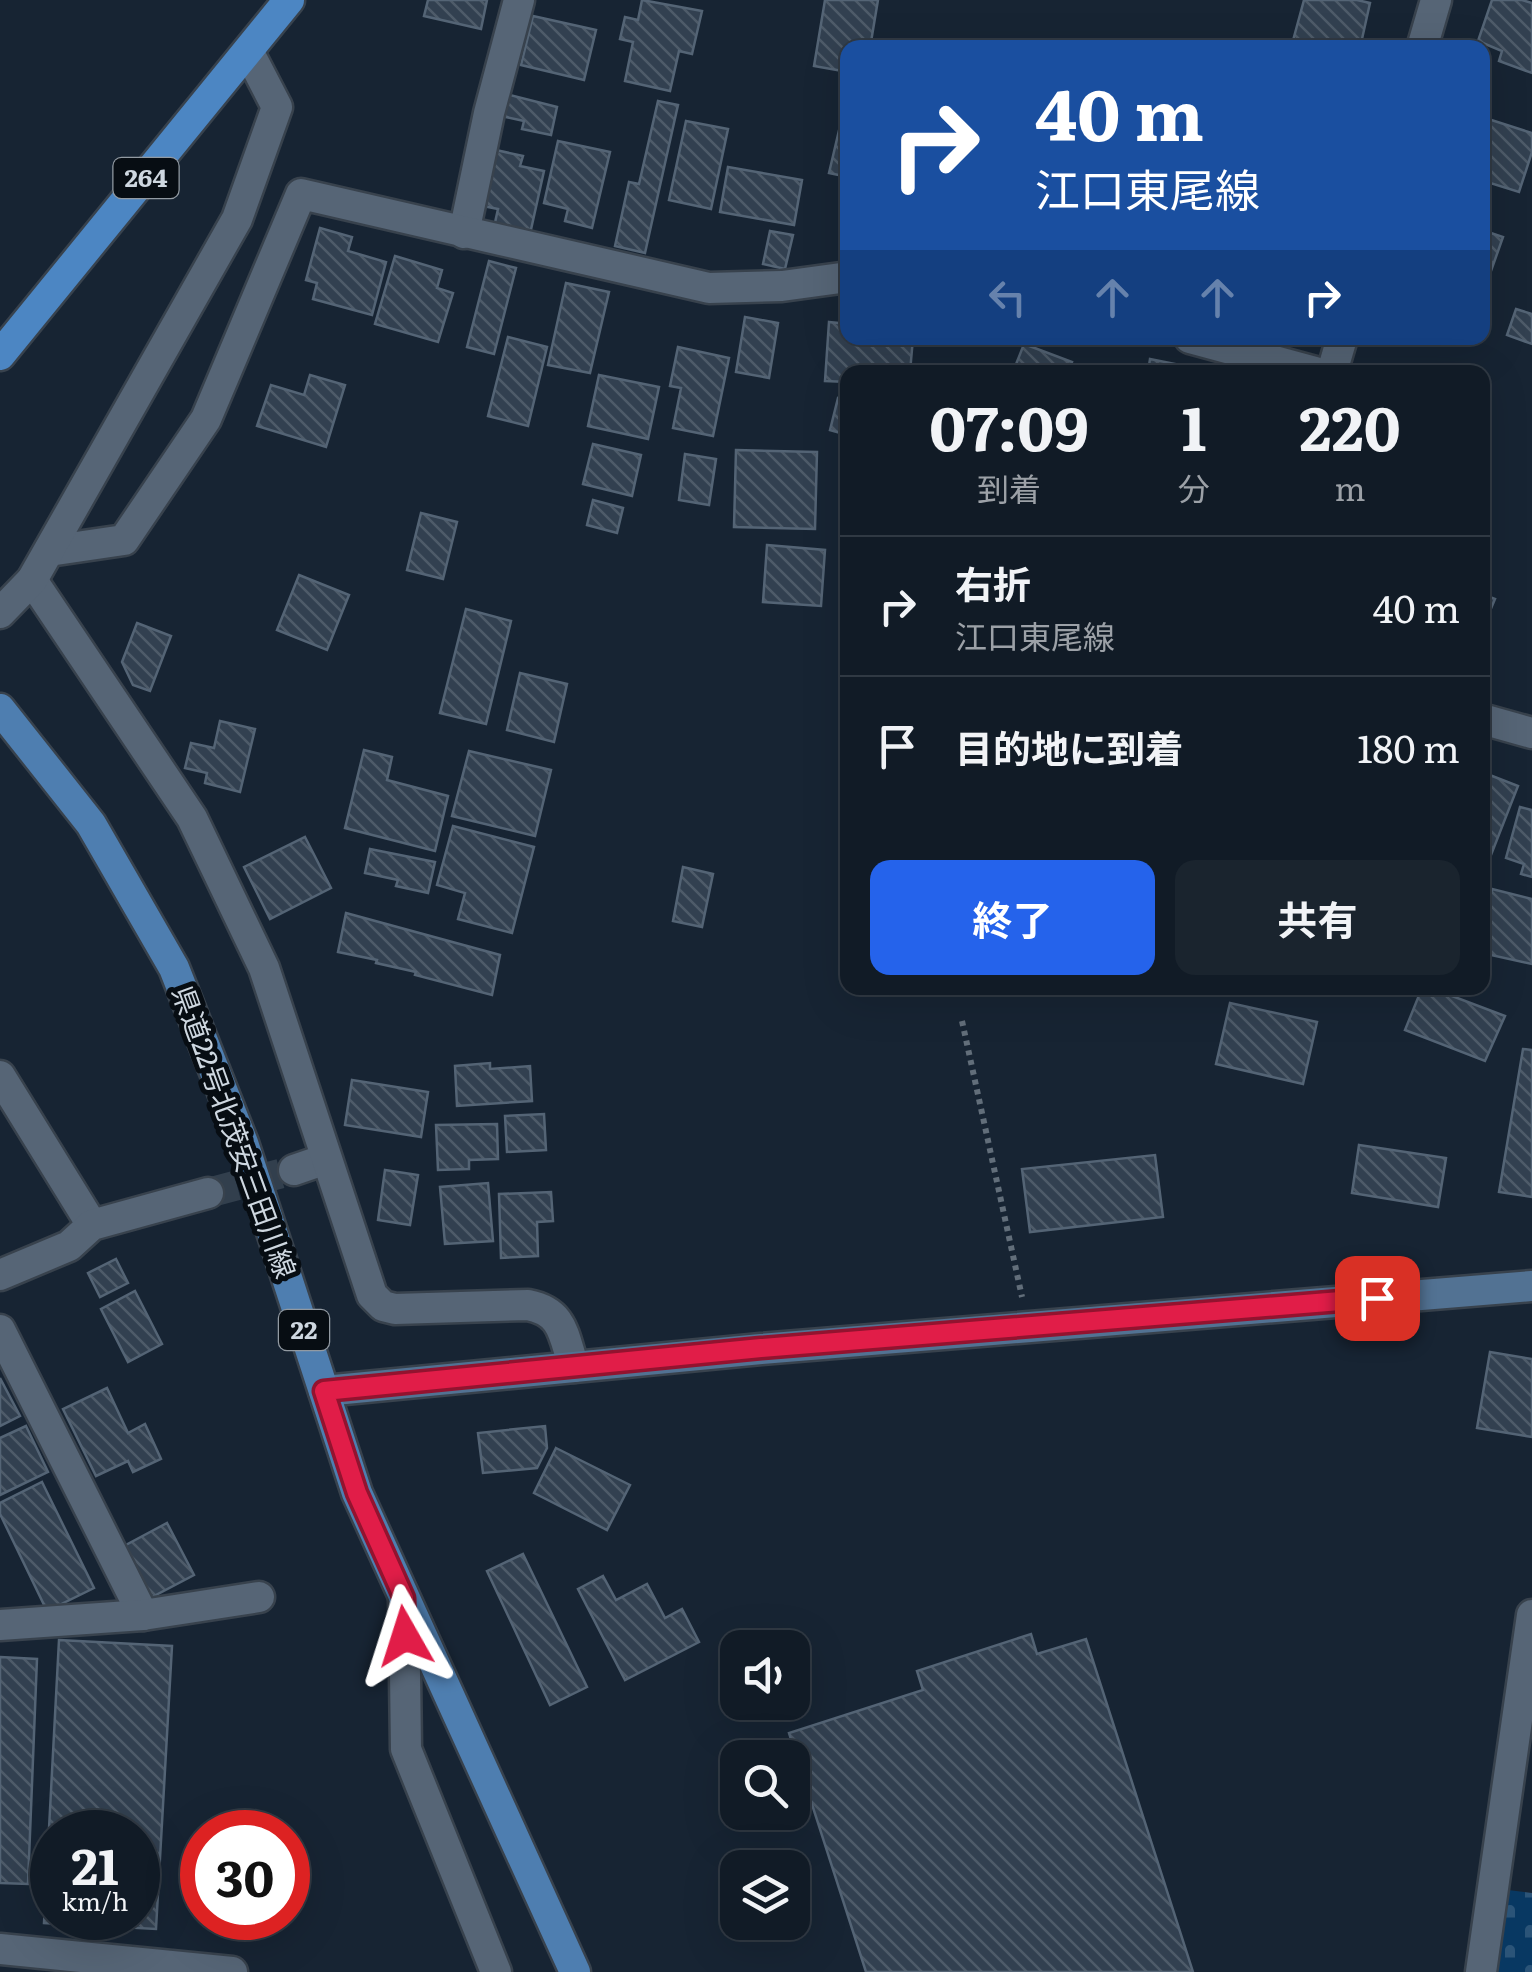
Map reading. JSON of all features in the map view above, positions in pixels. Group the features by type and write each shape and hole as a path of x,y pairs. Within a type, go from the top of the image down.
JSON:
{"highway":[{"name":"264","path":"0,355 289,0"}],"main road":[{"name":"県道22号北茂安三田川線","path":"0,709 90,824 174,968 243,1143 357,1493 575,1972"},
{"path":"324,1391 574,1366 1532,1286"}],"street":[{"path":"464,233 489,113 519,0"},
{"path":"1424,40 1436,0"},
{"path":"0,613 32,580 237,219 277,108 248,51"},
{"path":"48,551 124,540 206,419 300,194 709,288 782,286 840,278"},
{"path":"1216,345 1289,365"},
{"path":"32,580 192,818 264,968 372,1295 382,1306 394,1310 528,1306 548,1309 560,1323 574,1366"},
{"path":"1490,720 1532,733"},
{"path":"0,1076 92,1226"},
{"path":"294,1170 326,1159"},
{"path":"0,1275 69,1246 92,1226 208,1193"},
{"path":"0,1330 143,1615"},
{"path":"0,1626 143,1615 259,1597"},
{"path":"404,1598 406,1749 496,1972"},
{"path":"1481,1972 1532,1615"},
{"path":"0,1949 232,1972"}],"path":[{"path":"962,1021 1029,1327"}],"green space":[{"path":"1508,1890 1532,1893 1532,1972 1495,1972"}],"building":[{"path":"428,0 487,0 481,29 424,16"},
{"path":"642,0 702,11 692,54 679,51 670,91 625,81 633,42 620,39 625,17 638,20"},
{"path":"825,0 878,0 871,40 840,40 840,71 814,66"},
{"path":"1304,0 1370,3 1362,40 1293,40"},
{"path":"1492,0 1532,3 1532,73 1499,61 1502,51 1490,46 1490,40 1478,40"},
{"path":"533,16 596,30 584,80 521,65"},
{"path":"502,93 557,107 551,135 522,129 524,121 497,115"},
{"path":"658,101 678,105 645,253 615,246 629,182 639,184"},
{"path":"1490,120 1532,133 1532,152 1519,192 1490,183"},
{"path":"686,121 728,129 711,209 669,200"},
{"path":"840,126 840,175 829,173"},
{"path":"558,141 610,152 592,228 565,221 568,209 544,203"},
{"path":"496,150 523,156 520,166 544,171 530,234 494,227 498,209 483,206"},
{"path":"728,167 802,180 794,225 720,212"},
{"path":"320,228 352,237 348,251 386,262 372,315 313,299 317,283 306,280"},
{"path":"770,231 793,235 785,269 763,264"},
{"path":"1490,233 1503,237 1490,271"},
{"path":"395,256 442,270 437,288 453,293 438,342 375,324"},
{"path":"489,261 516,268 494,354 467,347"},
{"path":"566,283 609,292 590,373 548,365"},
{"path":"1516,309 1532,314 1532,344 1507,335"},
{"path":"745,317 778,323 769,378 736,372"},
{"path":"829,322 840,323 840,345 912,345 911,365 840,365 840,382 825,381"},
{"path":"508,337 547,347 528,426 488,416"},
{"path":"1024,345 1072,362 1071,365 1016,365"},
{"path":"678,347 729,358 713,436 673,428 681,388 670,386"},
{"path":"1150,359 1175,364 1175,365 1149,365"},
{"path":"310,375 345,385 326,447 257,426 271,385 304,395"},
{"path":"599,375 659,387 648,439 588,426"},
{"path":"838,398 840,398 840,433 830,430"},
{"path":"593,444 641,455 632,496 583,484"},
{"path":"736,450 817,452 815,529 734,527"},
{"path":"685,454 716,459 709,505 679,500"},
{"path":"593,500 623,508 617,533 587,525"},
{"path":"421,513 457,522 443,579 407,570"},
{"path":"767,545 825,550 821,606 763,602"},
{"path":"299,575 349,595 327,650 277,630"},
{"path":"466,609 511,621 486,724 440,713"},
{"path":"137,623 171,636 150,691 133,685 122,662"},
{"path":"520,673 567,684 554,742 507,730"},
{"path":"220,721 255,729 240,792 205,783 207,773 185,768 191,743 214,748"},
{"path":"364,750 392,757 387,780 448,796 435,851 345,828"},
{"path":"469,751 551,770 535,836 452,816"},
{"path":"1490,775 1518,786 1490,855"},
{"path":"1520,807 1532,810 1532,877 1521,874 1524,864 1506,858"},
{"path":"453,826 534,847 512,933 458,919 465,893 437,885"},
{"path":"305,837 331,888 270,919 244,867"},
{"path":"370,849 435,862 428,893 396,886 398,880 365,873"},
{"path":"683,867 713,874 702,927 673,921"},
{"path":"1492,889 1532,899 1532,964 1490,955"},
{"path":"346,913 500,955 492,995 338,952"},
{"path":"1419,995 1450,995 1505,1016 1485,1061 1405,1030"},
{"path":"1230,1003 1317,1022 1303,1084 1216,1064"},
{"path":"1523,1049 1532,1050 1532,1197 1499,1192"},
{"path":"490,1063 490,1069 530,1066 532,1101 457,1106 455,1066"},
{"path":"352,1080 428,1092 421,1137 345,1125"},
{"path":"544,1114 546,1150 507,1152 505,1116"},
{"path":"497,1124 498,1159 469,1160 469,1169 438,1170 436,1125"},
{"path":"1359,1145 1446,1158 1438,1207 1352,1193"},
{"path":"1155,1155 1163,1217 1030,1232 1022,1169"},
{"path":"385,1170 418,1175 410,1225 378,1220"},
{"path":"488,1183 493,1241 445,1244 440,1187"},
{"path":"551,1192 553,1221 537,1222 538,1256 501,1258 499,1194"},
{"path":"116,1259 128,1283 100,1297 88,1273"},
{"path":"135,1291 162,1344 128,1362 101,1309"},
{"path":"1490,1352 1532,1359 1532,1437 1477,1428"},
{"path":"0,1378 20,1416 0,1426"},
{"path":"107,1388 128,1433 145,1424 161,1459 133,1472 128,1461 96,1476 63,1409"},
{"path":"26,1426 48,1472 0,1495 0,1438"},
{"path":"545,1426 547,1448 537,1468 483,1473 478,1433"},
{"path":"556,1448 630,1485 607,1530 534,1493"},
{"path":"42,1482 94,1588 47,1611 0,1514 0,1503"},
{"path":"167,1523 194,1575 152,1597 124,1546"},
{"path":"523,1554 587,1687 550,1705 487,1571"},
{"path":"603,1576 616,1600 647,1584 665,1618 682,1609 699,1642 625,1680 578,1589"},
{"path":"1031,1634 1037,1654 1086,1639 1193,1972 866,1972 810,1798 810,1740 791,1740 789,1733 923,1690 917,1671"},
{"path":"59,1640 172,1646 160,1858 160,1810 50,1810"},
{"path":"0,1657 37,1659 28,1884 0,1883"}],"tunnel":[{"path":"208,1193 294,1170"}],"route":[{"path":"405,1636 404,1598 357,1493 324,1391 761,1348 1377,1298"}]}
